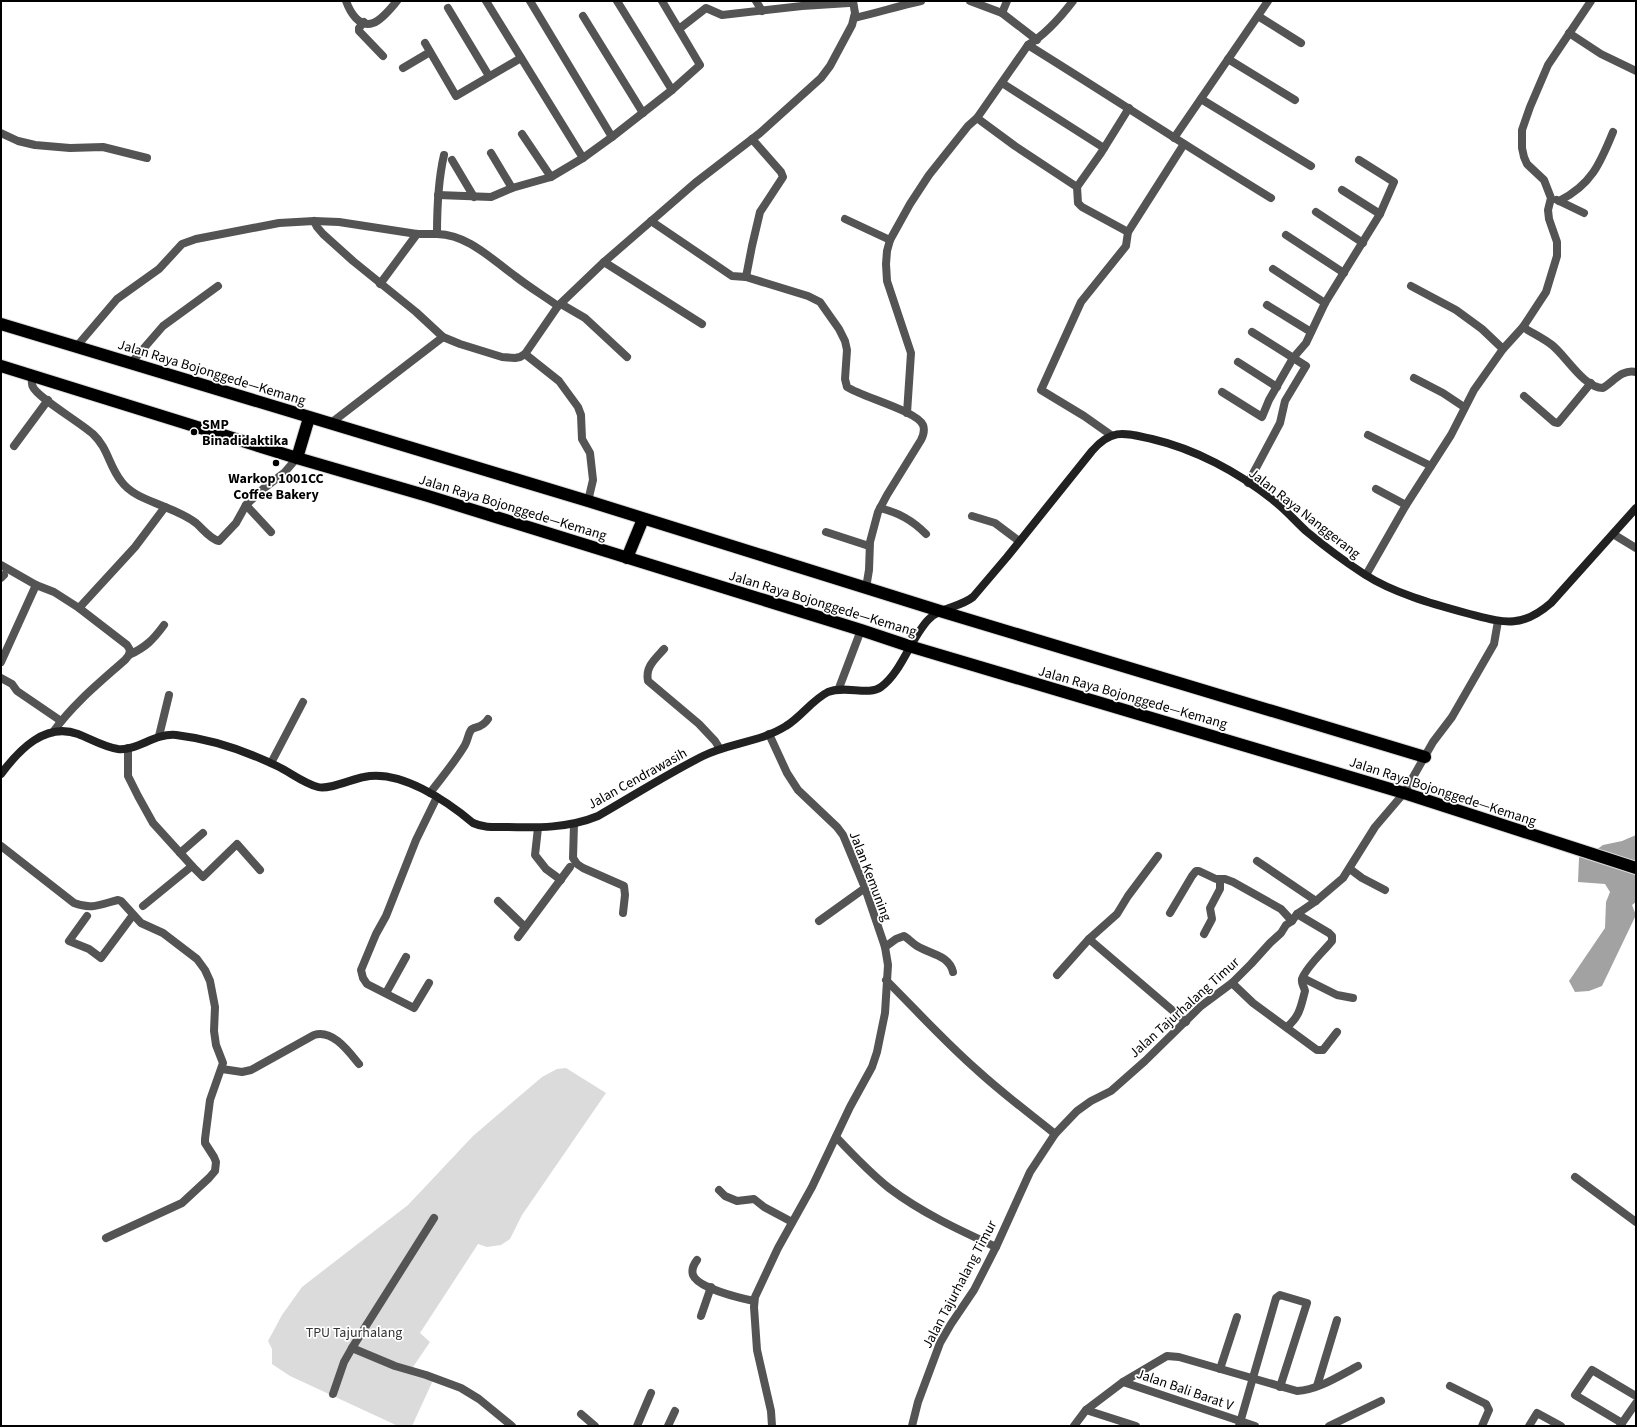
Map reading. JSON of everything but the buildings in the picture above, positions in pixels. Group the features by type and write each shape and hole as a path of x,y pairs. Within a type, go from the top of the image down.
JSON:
{"highway":[{"name":"Jalan Raya Bojonggede—Kemang","path":"1,324 588,501 940,611 1425,757"},
{"name":"Jalan Raya Bojonggede—Kemang","path":"1,366 296,458 428,496 909,646 1404,793 1636,868"},
{"path":"296,458 309,418"},
{"path":"628,558 643,519"}],"street":[{"path":"346,1 352,15 364,22 374,23 397,1"},
{"path":"486,1 583,158"},
{"path":"530,1 612,137"},
{"path":"617,1 672,90"},
{"path":"438,195 490,197 512,188 551,177 583,158 672,90 700,65 662,1"},
{"path":"679,29 713,1"},
{"path":"756,1 762,11"},
{"path":"854,18 880,13 895,6 921,1"},
{"path":"970,1 1002,13 1037,40"},
{"path":"1002,13 1007,1"},
{"path":"907,413 910,353 887,280 886,264 890,240 910,204 929,175 968,126 977,118 1028,45 1037,40 1058,20 1073,1"},
{"path":"1174,138 1268,1"},
{"path":"1366,575 1406,505 1450,435 1464,407 1503,349 1523,327 1546,292 1557,256 1557,242 1549,220 1548,210 1550,198 1544,180 1532,170 1524,157 1522,148 1522,130 1548,65 1590,1"},
{"path":"314,222 324,234 380,284 416,312 443,337 502,357 520,357 525,354 560,305 604,262 695,183 752,139 821,78 830,66 852,25 855,9 847,2 801,4 762,11 722,15 706,8"},
{"path":"448,8 489,76"},
{"path":"583,16 643,113"},
{"path":"1258,16 1301,43"},
{"path":"364,22 359,28 359,31 382,56"},
{"path":"1569,33 1602,54 1636,71"},
{"path":"425,43 456,96 521,58"},
{"path":"1028,45 1271,198"},
{"path":"403,68 430,52"},
{"path":"1228,60 1295,100"},
{"path":"1002,83 1104,148"},
{"path":"1201,99 1311,166"},
{"path":"1128,232 1078,203 1077,187 1129,108"},
{"path":"977,118 1015,146 1077,187"},
{"path":"1559,201 1580,189 1593,174 1600,164 1613,132"},
{"path":"1,133 18,141 35,145 70,148 104,147 148,158"},
{"path":"522,134 551,177"},
{"path":"746,277 760,212 783,177 781,172 752,139"},
{"path":"861,630 839,688 868,690 880,688 892,676 909,646 928,620 940,611 967,602 973,597 1020,542 1092,451 1105,438 1111,435 1084,416 1041,390 1081,302 1126,246 1128,232 1184,144"},
{"path":"491,154 512,188"},
{"path":"437,234 438,195 444,155"},
{"path":"452,160 474,197"},
{"path":"1222,392 1262,417 1293,358 1306,343 1325,303 1380,214 1394,182 1359,160"},
{"path":"1342,190 1380,214"},
{"path":"1550,198 1584,212"},
{"path":"1316,212 1363,243"},
{"path":"845,220 890,240"},
{"path":"652,221 732,276 746,277 808,296 820,302 843,337 847,350 847,387 907,413 917,418 923,425 924,432 921,440 880,508 874,524 869,546 870,570 866,588"},
{"path":"77,346 118,299 159,269 182,244 196,238 280,223 339,222 417,234 451,235 476,247 515,276 560,305 585,318 627,357"},
{"path":"380,284 417,234"},
{"path":"1286,235 1344,273"},
{"path":"604,262 702,324"},
{"path":"1273,269 1325,303"},
{"path":"131,363 163,326 218,286"},
{"path":"1411,286 1456,310 1482,329 1503,349"},
{"path":"1267,305 1311,332"},
{"path":"1523,327 1551,344 1570,365 1596,387 1603,388 1624,373 1630,371 1636,372"},
{"path":"1248,483 1280,423 1285,401 1306,366 1252,332"},
{"path":"331,423 443,337"},
{"path":"525,354 559,381 578,406 581,415 582,439 590,453 593,480 588,501"},
{"path":"1238,362 1277,387"},
{"path":"32,375 32,386 34,390 85,427 97,438 109,456 120,480 127,488 138,495 185,516 196,523 212,538 219,541 236,523 246,505 263,489 284,473 296,458"},
{"path":"1414,378 1464,407"},
{"path":"1524,396 1554,422 1558,423 1590,383"},
{"path":"14,446 48,400"},
{"name":"Jalan Raya Nanggerang","path":"1111,435 1120,434 1139,437 1188,451 1220,466 1273,500 1337,556 1378,582 1417,598 1498,621 1515,622 1524,620 1541,612 1551,603 1636,508"},
{"path":"1368,435 1431,466"},
{"path":"1376,489 1406,505"},
{"path":"246,505 270,532"},
{"path":"79,608 134,547 164,507"},
{"path":"880,508 910,519 926,534"},
{"path":"972,516 995,524 1020,542"},
{"path":"826,532 869,546"},
{"path":"1613,534 1636,548"},
{"path":"1,565 36,585 54,592 79,608 128,645 130,650 129,655"},
{"path":"1,662 36,585"},
{"name":"Jalan Tajurhalang Timur","path":"912,1426 921,1395 940,1343 974,1290 996,1247 1030,1172 1055,1134 1077,1111 1115,1087 1186,1022 1201,1006 1232,983 1281,933 1294,917 1343,878 1375,827 1404,793 1433,742 1452,717 1494,644 1498,621"},
{"path":"53,732 78,702 129,655 142,649 153,640 164,625"},
{"path":"664,649 649,667 647,674 648,681 699,724 715,741 720,749"},
{"path":"1,678 12,684 17,691 61,721"},
{"name":"Jalan Cendrawasih","path":"1,774 16,754 40,737 53,732 65,731 77,733 111,748 120,749 128,748 159,736 178,735 236,750 271,764 318,787 327,787 357,778 374,775 397,779 437,797 479,826 538,828 574,824 598,816 704,756 720,749 769,734 786,726 816,700 839,688"},
{"path":"159,736 170,695"},
{"path":"271,764 303,702"},
{"path":"430,793 466,743 471,730 482,726 488,719"},
{"name":"Jalan Kemuning","path":"754,1301 762,1280 872,1067 877,1052 885,1013 888,965 885,947 843,835 837,826 798,790 769,734"},
{"path":"128,748 128,776 154,824 203,877 237,844 260,870"},
{"path":"429,983 414,1008 367,984 362,978 361,970 376,934 386,916 416,840 437,797"},
{"path":"574,824 573,858 577,864 583,868 624,886 625,895 623,913"},
{"path":"538,828 535,855 546,869 561,880"},
{"path":"180,853 203,832"},
{"path":"1,846 74,902 84,906 93,907 118,900 123,902 141,923 163,932 197,960 205,970 210,981 214,996 214,1031 216,1045 222,1058 222,1069 210,1100 205,1139 205,1143 216,1162 215,1171 182,1203 106,1238"},
{"path":"1057,975 1089,939 1117,914 1128,896 1158,856"},
{"path":"1257,861 1316,901"},
{"path":"143,906 192,866"},
{"path":"518,937 570,867"},
{"path":"1350,869 1362,878 1385,890"},
{"path":"1170,913 1196,871 1205,873 1216,879 1233,882 1294,917 1329,933 1332,936 1332,941 1303,978 1302,984 1305,991 1299,1012 1295,1020 1287,1027"},
{"path":"1204,934 1212,919 1210,908 1220,889 1220,879"},
{"path":"819,921 864,888"},
{"path":"498,901 526,927"},
{"path":"87,916 69,942 89,949 101,958 133,915"},
{"path":"885,947 896,939 904,936 919,947 941,956 951,965 953,972"},
{"path":"1089,939 1186,1022"},
{"path":"386,993 406,958"},
{"path":"1303,978 1336,995 1353,998"},
{"path":"886,980 946,1042 1003,1093 1055,1134"},
{"path":"1232,983 1253,1002 1317,1050 1321,1051 1337,1032"},
{"path":"222,1069 242,1072 251,1070 319,1033 326,1034 336,1040 359,1064"},
{"path":"836,1137 862,1164 900,1196 943,1222 996,1247"},
{"path":"1575,1177 1636,1222"},
{"path":"719,1190 725,1196 737,1201 754,1199 792,1222"},
{"path":"333,1394 344,1362 352,1348 434,1218"},
{"path":"697,1260 693,1267 694,1276 700,1282 732,1296 754,1301 757,1350 771,1411 772,1426"},
{"path":"700,1316 711,1287"},
{"path":"1239,1424 1276,1298 1280,1295 1307,1303 1280,1387"},
{"path":"1220,1369 1237,1317"},
{"path":"1317,1386 1337,1320"},
{"path":"352,1348 395,1366 426,1375 461,1388 475,1396 512,1426"},
{"path":"1074,1426 1086,1410 1123,1382 1167,1356 1179,1357 1297,1391 1310,1389 1358,1366"},
{"path":"1636,1396 1592,1370 1575,1395 1621,1424 1636,1403"},
{"name":"Jalan Bali Barat V","path":"1123,1382 1239,1424 1255,1426"},
{"path":"1450,1386 1486,1404 1489,1410 1482,1426"},
{"path":"637,1426 651,1393"},
{"path":"1329,1426 1381,1401"},
{"path":"1086,1410 1136,1426"},
{"path":"668,1426 675,1411"},
{"path":"1529,1426 1538,1413 1562,1426"},
{"path":"581,1414 595,1426"}],"green space":[{"name":"TPU Tajurhalang","path":"566,1068 606,1093 522,1215 510,1239 501,1245 487,1247 478,1244 420,1333 430,1342 413,1367 435,1376 412,1426 398,1426 290,1376 272,1364 272,1349 268,1341 282,1315 302,1287 408,1205 473,1136 542,1077 557,1069"}],"shaded area":[{"path":"1636,835 1636,862 1596,850 1603,845 1622,841"},
{"path":"1584,849 1636,867 1636,902 1632,905 1636,915 1602,986 1589,991 1575,992 1569,981 1605,928 1606,902 1610,892 1605,884 1578,882 1579,858"}],"place":[{"name":"SMP Binadidaktika","path":"194,432"},
{"name":"Warkop 1001CC Coffee Bakery","path":"276,463"}]}
